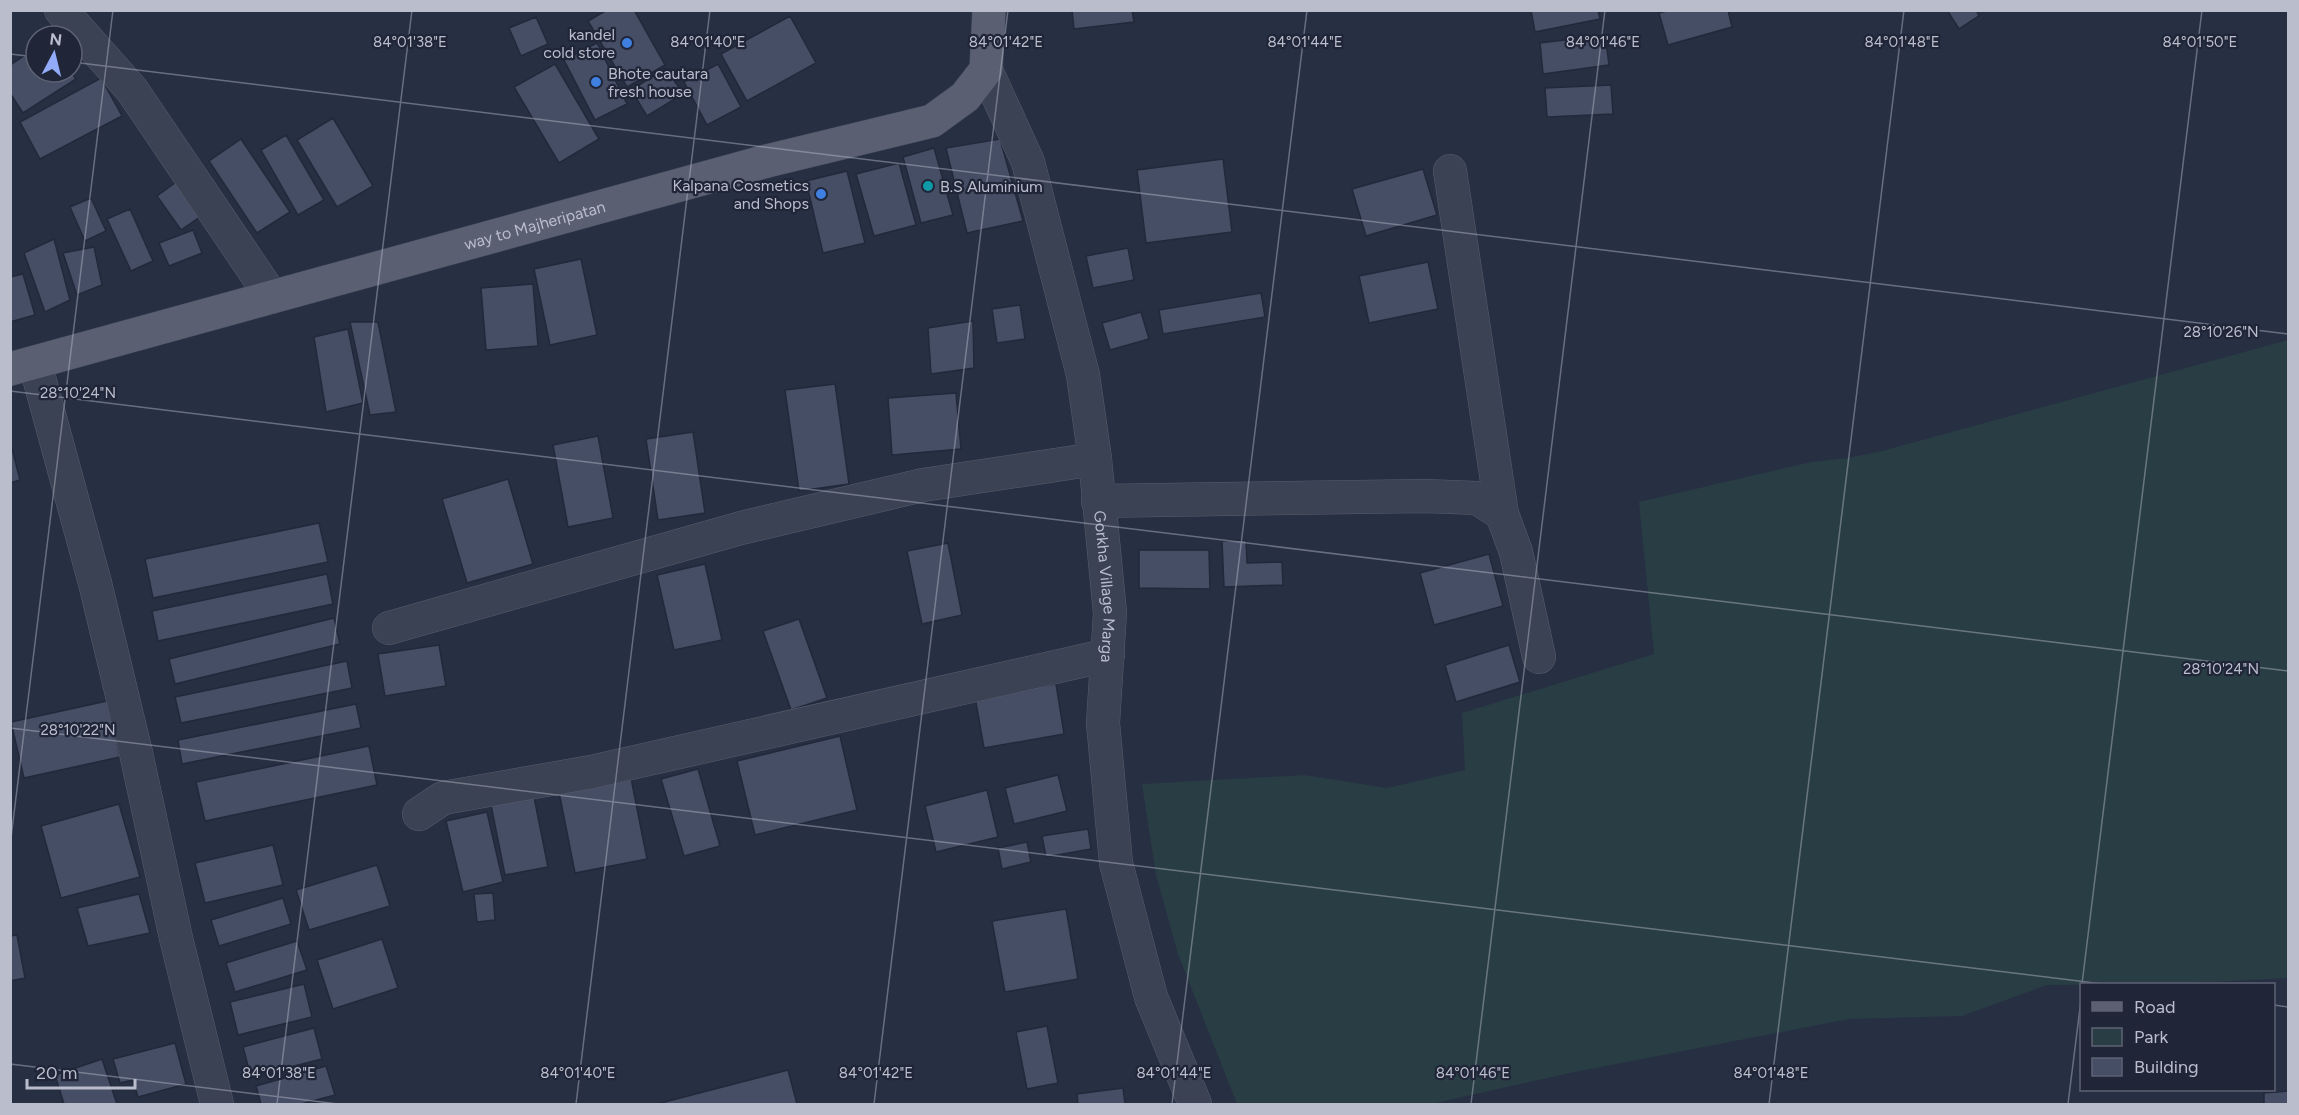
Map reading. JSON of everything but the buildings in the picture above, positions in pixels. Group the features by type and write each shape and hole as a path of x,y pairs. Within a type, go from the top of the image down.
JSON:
{"main road":[{"path":"986,70 989,10"},
{"name":"way to Majheripatan","path":"22,366 767,161 932,121 965,97 986,70"}],"street":[{"path":"62,10 132,90 272,297"},
{"name":"Gorkha Village Marga","path":"986,70 1028,162 1083,375 1095,459 1110,613 1103,723 1116,863 1151,997 1196,1104"},
{"path":"1450,171 1502,513 1516,552 1539,657"},
{"path":"22,366 108,640 136,753 176,938 217,1104"},
{"path":"389,628 741,528 923,486 1095,459"},
{"path":"1098,501 1425,496 1477,498 1502,513"},
{"path":"419,814 442,798 591,772 1108,656"}],"green space":[{"path":"2288,340 2288,978 2192,983 2047,985 1962,1016 1849,1019 1570,1073 1431,1104 1237,1104 1178,954 1156,875 1142,784 1304,775 1387,788 1465,770 1462,713 1654,654 1639,502 1811,462 1882,451"}],"place":[{"name":"kandel cold store","path":"627,43"},
{"name":"Bhote cautara fresh house","path":"596,82"},
{"name":"B.S Aluminium","path":"928,186"},
{"name":"Kalpana Cosmetics and Shops","path":"821,194"}]}
